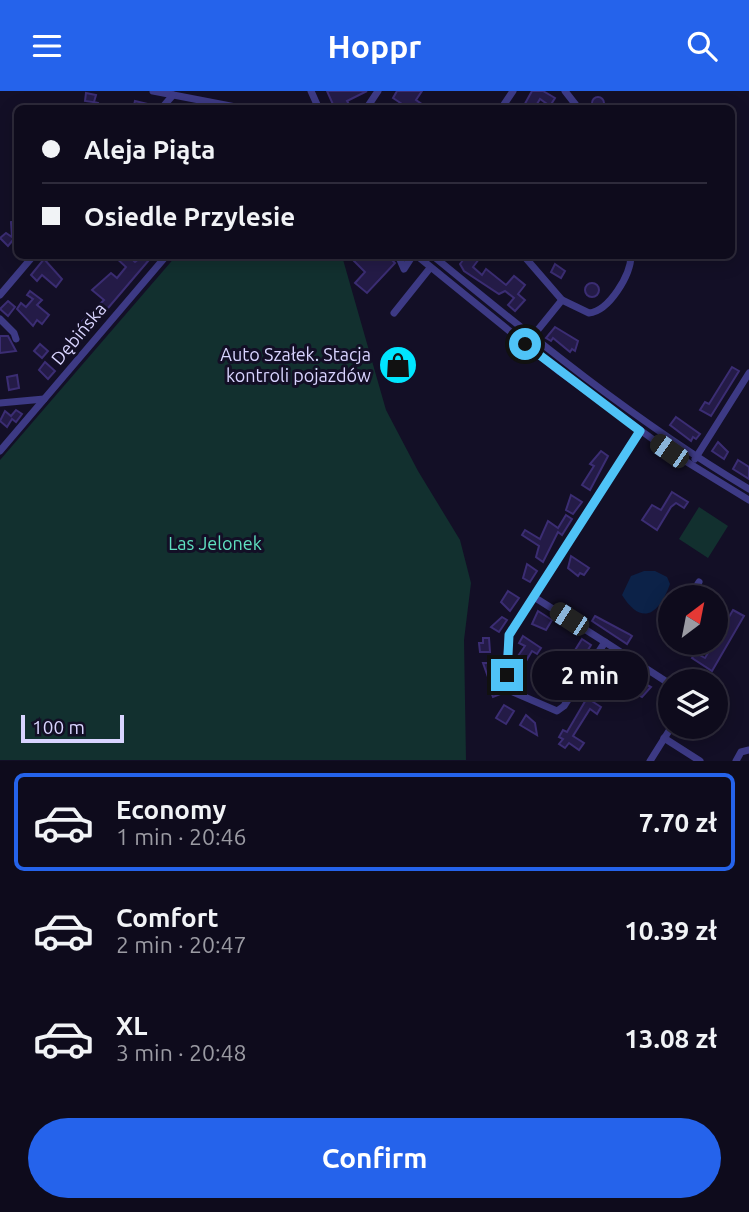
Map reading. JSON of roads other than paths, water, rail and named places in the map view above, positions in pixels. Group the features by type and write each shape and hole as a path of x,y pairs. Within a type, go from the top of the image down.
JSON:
{"street":[{"path":"153,91 225,105"},
{"path":"565,91 576,105"},
{"path":"164,105 173,95"},
{"path":"0,295 31,259"},
{"path":"156,259 161,263"},
{"name":"Dębińska","path":"0,451 164,259"},
{"path":"400,259 404,269 411,259"},
{"path":"419,259 559,372 640,431 749,500"},
{"path":"437,259 532,337 696,457 749,489"},
{"path":"526,259 562,300 589,313 601,309 629,269 630,259"},
{"path":"394,313 430,268"},
{"path":"532,337 562,300"},
{"path":"0,319 15,333 16,338"},
{"path":"691,465 749,373"},
{"path":"0,403 45,398"},
{"path":"605,642 561,710 551,709 517,695 507,675 506,640 640,431"},
{"path":"534,597 658,676"},
{"path":"650,761 663,739"},
{"path":"666,739 700,761"},
{"path":"736,761 741,752 749,750"}],"water":[{"path":"644,571 655,571 667,577 670,585 658,585 658,606 649,613 636,611 622,595 631,576"}],"place":[{"name":"Auto Szałek. Stacja kontroli pojazdów","path":"398,365"}],"park label":[{"name":"Las Jelonek","path":"215,544"}]}
